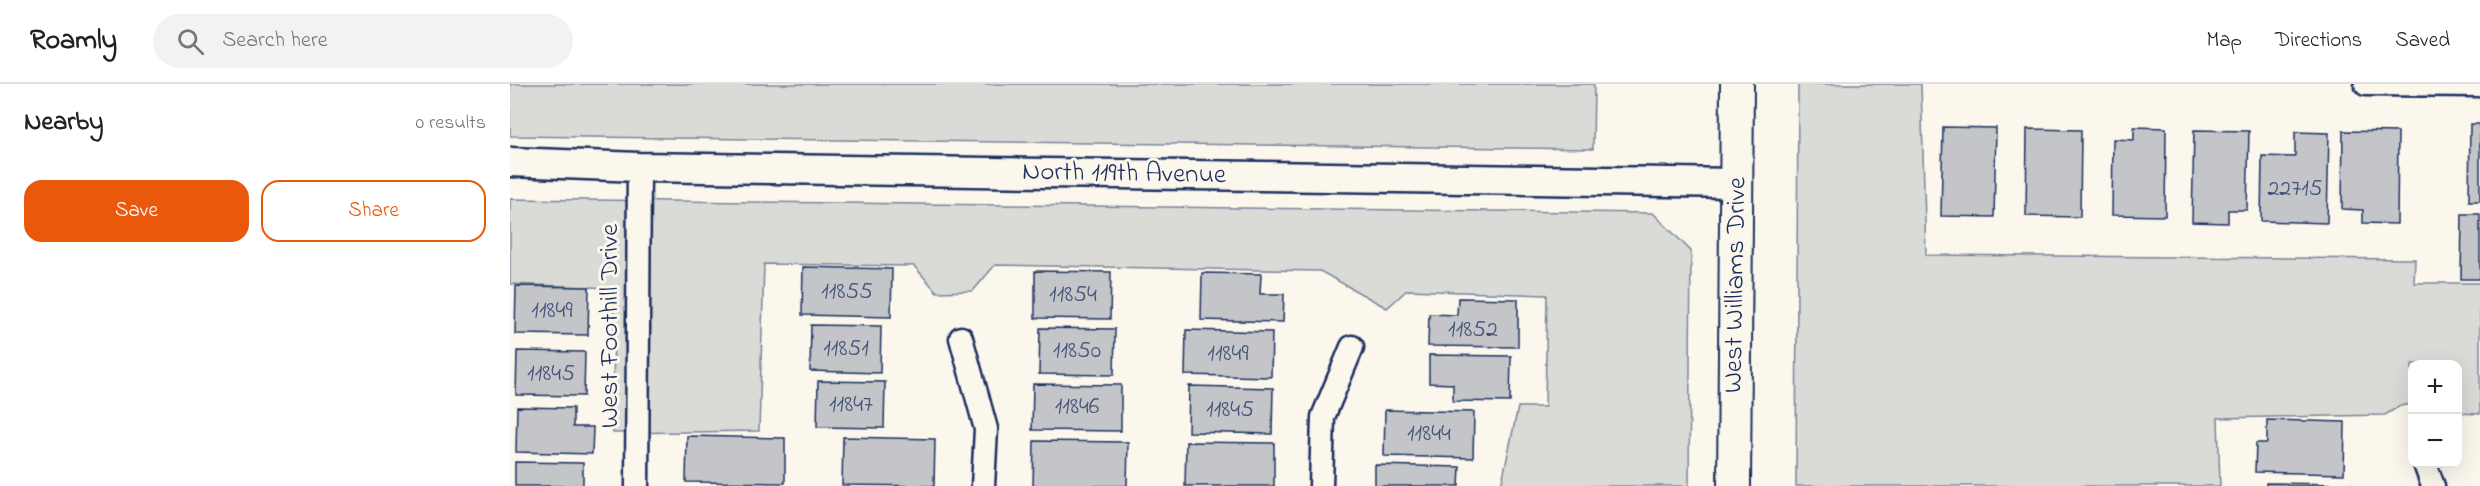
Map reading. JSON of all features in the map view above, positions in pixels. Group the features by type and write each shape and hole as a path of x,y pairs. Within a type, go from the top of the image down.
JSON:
{"main road":[{"name":"West Williams Drive","path":"1734,486 1737,84"}],"street":[{"path":"2366,84 2480,86"},
{"name":"North 119th Avenue","path":"510,162 639,167 1737,183"},
{"name":"West Foothill Drive","path":"637,486 639,167"},
{"path":"961,338 986,429 982,486"},
{"path":"1321,486 1323,417 1352,347"},
{"path":"2426,468 2433,486"}],"shaded area":[{"path":"510,84 1594,84 1593,149 510,136"},
{"path":"1798,84 1921,84 1926,255 2415,259 2414,283 2480,283 2480,414 2462,413 2462,360 2408,360 2408,405 2400,406 2385,415 2218,418 2220,486 1796,486"},
{"path":"510,199 1653,213 1691,251 1689,486 1501,486 1518,407 1545,407 1547,295 1407,290 1387,308 1320,271 995,265 973,291 937,292 914,266 764,264 759,431 613,433 614,288 510,284"}],"building":[{"path":"2470,124 2480,124 2480,201 2469,201"},
{"path":"1943,127 1996,128 1994,217 1941,216"},
{"path":"2134,127 2166,128 2165,216 2112,215 2113,139 2134,140"},
{"path":"2027,129 2081,130 2080,217 2026,216"},
{"path":"2194,130 2249,131 2247,210 2228,210 2228,223 2192,222"},
{"path":"2343,131 2398,132 2397,224 2363,223 2363,210 2342,209"},
{"path":"2295,132 2329,133 2327,223 2261,221 2262,156 2295,157"},
{"path":"2462,214 2480,214 2480,279 2461,279"},
{"path":"803,267 892,269 891,317 802,315"},
{"path":"1035,271 1111,272 1110,319 1035,318"},
{"path":"1202,273 1261,274 1260,294 1284,294 1283,322 1201,320"},
{"path":"516,286 589,287 588,335 515,334"},
{"path":"1458,298 1518,299 1518,347 1428,346 1429,314 1457,315"},
{"path":"811,325 881,326 880,373 810,371"},
{"path":"1040,328 1115,329 1114,375 1039,374"},
{"path":"1186,330 1272,332 1271,377 1185,375"},
{"path":"517,351 585,352 584,396 516,395"},
{"path":"1429,355 1511,356 1510,402 1453,401 1453,384 1429,383"},
{"path":"818,381 885,382 884,428 817,427"},
{"path":"1033,384 1121,385 1121,431 1032,430"},
{"path":"1189,386 1273,388 1272,434 1188,432"},
{"path":"517,407 573,408 573,427 593,427 592,454 516,452"},
{"path":"1385,410 1474,412 1473,458 1384,456"},
{"path":"2267,420 2345,422 2344,474 2255,472 2256,443 2267,443"},
{"path":"687,436 785,438 785,483 686,482"},
{"path":"843,437 935,439 934,486 842,485"},
{"path":"1034,441 1128,442 1127,486 1033,486"},
{"path":"1186,442 1274,443 1274,486 1185,486"},
{"path":"515,462 583,463 583,486 515,486"},
{"path":"1375,465 1460,467 1459,486 1375,486"},
{"path":"2266,483 2351,484 2351,486 2266,486"}]}
